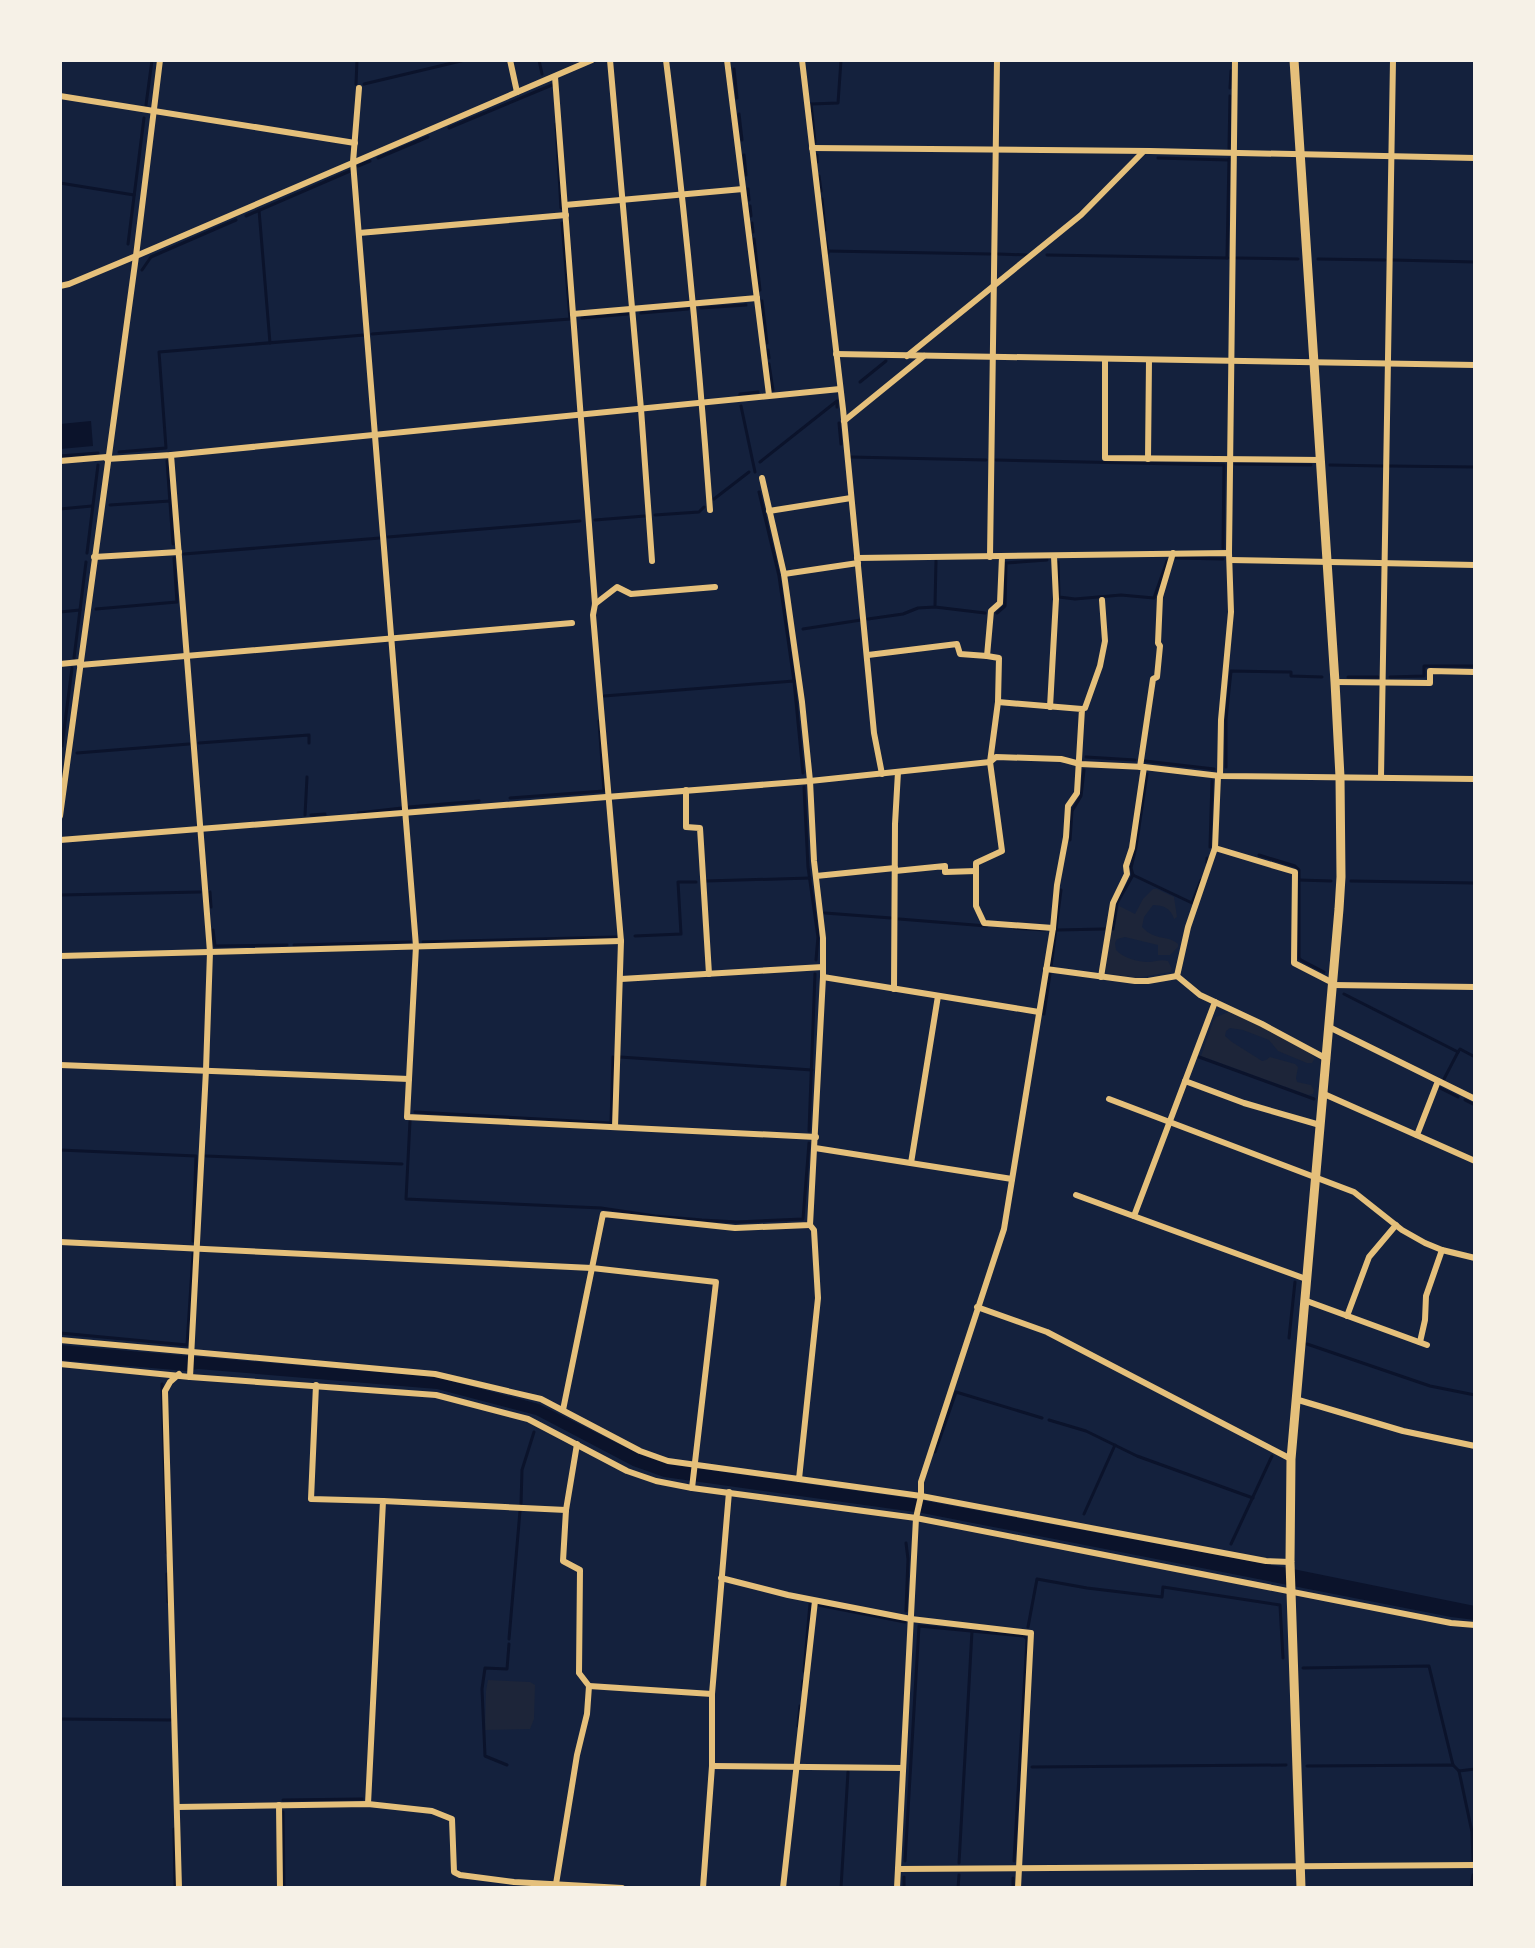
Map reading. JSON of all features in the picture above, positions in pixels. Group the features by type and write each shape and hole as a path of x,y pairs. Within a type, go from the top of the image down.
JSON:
{"main road":[{"path":"1294,60 1335,682 1341,877 1291,1459 1290,1562 1301,1888"}],"street":[{"path":"60,816 160,60"},
{"path":"510,60 517,92"},
{"path":"60,286 592,60"},
{"path":"610,60 652,561"},
{"path":"666,60 683,194 710,510"},
{"path":"727,60 769,395"},
{"path":"802,60 844,421 874,733 882,774"},
{"path":"990,557 997,60"},
{"path":"1177,976 1188,927 1215,848 1221,720 1231,612 1235,60"},
{"path":"1381,777 1393,60"},
{"path":"555,77 582,415 595,604 593,615 621,941 615,1127"},
{"path":"359,88 353,162 416,946 407,1117 816,1137"},
{"path":"60,96 355,143"},
{"path":"812,148 1475,158"},
{"path":"907,356 1081,215 1143,151"},
{"path":"565,205 743,189"},
{"path":"359,233 566,215"},
{"path":"573,314 757,298"},
{"path":"836,354 1475,365"},
{"path":"844,421 924,356"},
{"path":"1105,360 1105,458 1321,460"},
{"path":"1148,459 1149,360"},
{"path":"60,461 171,455 840,389"},
{"path":"171,455 210,952 190,1375"},
{"path":"762,478 784,574 802,702 823,938 810,1225 814,1230 818,1298 799,1479"},
{"path":"769,511 851,498"},
{"path":"94,557 179,552"},
{"path":"784,574 858,561 1173,553 1327,562 1475,565"},
{"path":"1101,977 1113,903 1127,874 1126,866 1132,848 1153,679 1157,677 1160,597 1173,553"},
{"path":"1050,707 1056,599 1054,556"},
{"path":"987,656 991,611 1000,603 1002,557"},
{"path":"595,604 617,587 631,594 715,587"},
{"path":"897,1888 916,1518 921,1482 1004,1229 1053,928 1068,806 1077,793 1082,709 1100,666 1105,641 1102,600"},
{"path":"60,664 572,623"},
{"path":"868,655 957,644 960,654 999,658 998,702 990,762 1002,851 976,863 976,906 984,923 1053,928"},
{"path":"1335,682 1430,683 1430,671 1475,672"},
{"path":"998,702 1082,709"},
{"path":"60,751 69,750"},
{"path":"60,840 810,781 990,762 996,757 1061,759 1080,764 1219,776 1475,779"},
{"path":"894,989 898,772"},
{"path":"686,790 686,827 700,828 709,974"},
{"path":"1215,848 1295,872 1294,963 1333,984 1475,987"},
{"path":"816,876 945,866 945,872 976,871"},
{"path":"60,956 621,941"},
{"path":"621,979 823,967"},
{"path":"1046,969 1148,981 1177,976 1200,995 1327,1059"},
{"path":"823,977 1039,1012"},
{"path":"911,1163 938,996"},
{"path":"1134,1216 1215,1002"},
{"path":"1329,1027 1475,1099"},
{"path":"60,1065 409,1079"},
{"path":"1185,1081 1244,1103 1320,1125"},
{"path":"1417,1135 1438,1081"},
{"path":"1324,1094 1475,1161"},
{"path":"1109,1099 1354,1192 1425,1243 1475,1258"},
{"path":"815,1148 1012,1179"},
{"path":"1076,1195 1306,1279"},
{"path":"563,1410 603,1214 735,1228 810,1225"},
{"path":"1347,1316 1369,1257 1396,1225"},
{"path":"60,1242 592,1268 716,1282 693,1486"},
{"path":"1304,1300 1424,1344 1426,1296 1442,1250"},
{"path":"977,1307 1047,1332 1291,1459"},
{"path":"60,1340 435,1374 541,1399 640,1451 668,1461 921,1496 1266,1561 1290,1562"},
{"path":"60,1364 436,1395 528,1419 627,1471 656,1481 916,1518 1292,1593 1475,1625"},
{"path":"179,1374 165,1391 179,1888"},
{"path":"316,1385 311,1499 566,1510"},
{"path":"1295,1399 1403,1431 1475,1446"},
{"path":"556,1884 577,1755 587,1714 589,1686 579,1673 580,1570 563,1561 566,1510 577,1444"},
{"path":"703,1888 712,1766 712,1694 729,1492"},
{"path":"368,1804 383,1501"},
{"path":"721,1578 815,1601 911,1619 1031,1633 1018,1888"},
{"path":"783,1888 815,1601"},
{"path":"589,1686 712,1694"},
{"path":"712,1766 903,1768"},
{"path":"177,1807 368,1804 432,1811 452,1819 454,1872 460,1875 514,1885 622,1888"},
{"path":"279,1805 280,1888"},
{"path":"898,1869 1475,1865"}],"shaded area":[{"path":"91,421 93,446 60,449 60,424"},
{"path":"1153,889 1174,897 1177,917 1174,919 1166,908 1153,905 1144,917 1142,927 1152,935 1174,941 1178,947 1170,955 1158,955 1158,945 1125,937 1117,939 1116,950 1135,960 1168,961 1172,969 1170,972 1136,978 1105,973 1111,931 1114,930 1119,906 1135,914"},
{"path":"1229,1012 1311,1054 1315,1058 1312,1063 1307,1063 1278,1051 1269,1040 1243,1030 1230,1028 1226,1031 1225,1036 1232,1042 1262,1061 1270,1057 1295,1064 1298,1067 1297,1082 1311,1085 1313,1094 1308,1095 1201,1056 1216,1017"},
{"path":"60,1345 436,1377 539,1404 639,1454 667,1464 915,1499 1293,1569 1475,1606 1475,1620 922,1513 664,1477 633,1466 536,1415 437,1389 60,1360"},
{"path":"488,1680 530,1682 535,1685 534,1719 530,1729 485,1730"}],"waterway":[{"path":"146,105 152,60"},
{"path":"356,84 357,60"},
{"path":"364,84 465,60"},
{"path":"539,60 542,74"},
{"path":"815,142 811,104 838,103 841,60"},
{"path":"734,69 737,98"},
{"path":"1230,88 1231,71"},
{"path":"449,128 552,85"},
{"path":"1229,148 1230,96"},
{"path":"739,114 742,140"},
{"path":"128,244 144,118"},
{"path":"556,124 561,208"},
{"path":"378,158 428,137"},
{"path":"744,155 746,175"},
{"path":"817,155 817,162"},
{"path":"1158,158 1229,160"},
{"path":"1227,258 1229,159"},
{"path":"358,166 370,161"},
{"path":"246,216 350,171"},
{"path":"819,176 821,191"},
{"path":"60,183 134,195"},
{"path":"748,189 749,200"},
{"path":"822,199 825,230"},
{"path":"750,206 751,216"},
{"path":"259,210 270,343"},
{"path":"142,270 151,257 236,220"},
{"path":"372,334 570,319 562,223"},
{"path":"752,223 753,232"},
{"path":"754,239 760,290"},
{"path":"826,241 828,253"},
{"path":"827,251 990,254"},
{"path":"998,254 1027,255"},
{"path":"1047,255 1228,258"},
{"path":"1236,258 1298,259"},
{"path":"1318,259 1385,260"},
{"path":"1393,260 1475,262"},
{"path":"762,301 767,343"},
{"path":"701,308 746,305"},
{"path":"641,313 688,309"},
{"path":"582,318 628,314"},
{"path":"119,452 166,448 159,352 364,335"},
{"path":"768,350 769,358"},
{"path":"860,382 886,361"},
{"path":"769,364 773,390"},
{"path":"740,394 758,392"},
{"path":"760,462 837,401 837,407"},
{"path":"741,406 755,472"},
{"path":"839,423 841,444"},
{"path":"60,456 98,453"},
{"path":"850,457 986,460"},
{"path":"996,460 1224,465 1223,548"},
{"path":"167,461 173,544"},
{"path":"1235,464 1311,465"},
{"path":"87,553 98,465"},
{"path":"1330,465 1383,466"},
{"path":"1389,466 1475,467"},
{"path":"714,499 749,472"},
{"path":"759,492 779,576 803,773"},
{"path":"110,505 170,501"},
{"path":"60,509 92,506"},
{"path":"655,515 699,512 704,507"},
{"path":"595,520 645,516"},
{"path":"388,537 580,521"},
{"path":"184,554 380,538"},
{"path":"96,609 177,602 174,558"},
{"path":"1176,558 1223,559"},
{"path":"997,613 1005,606 1006,563 1047,560"},
{"path":"935,605 936,561"},
{"path":"1058,562 1059,597 1075,599 1121,595 1154,598 1167,561"},
{"path":"74,658 86,562"},
{"path":"868,619 935,607 985,613"},
{"path":"60,612 80,610"},
{"path":"803,629 861,620"},
{"path":"1390,677 1424,676 1424,666 1475,666"},
{"path":"62,746 72,668"},
{"path":"1226,767 1226,719 1231,671 1291,672 1291,676 1322,677"},
{"path":"1348,677 1378,677"},
{"path":"604,696 794,681"},
{"path":"510,798 604,791 599,721"},
{"path":"199,743 309,735 309,743"},
{"path":"77,753 189,744"},
{"path":"1086,757 1135,760"},
{"path":"1145,761 1214,769"},
{"path":"1070,840 1072,811 1081,796 1084,770"},
{"path":"1113,929 1117,903 1133,875 1131,868 1147,774"},
{"path":"305,815 307,777"},
{"path":"1210,847 1212,781"},
{"path":"804,787 808,867 818,937 816,960"},
{"path":"409,807 479,801"},
{"path":"358,813 402,808"},
{"path":"311,815 325,814"},
{"path":"1259,855 1299,870 1299,958 1324,972"},
{"path":"1207,858 1207,863"},
{"path":"1133,875 1192,903 1201,880"},
{"path":"706,881 810,878"},
{"path":"1299,880 1331,881"},
{"path":"1351,881 1475,883"},
{"path":"635,936 681,934 678,882 696,882"},
{"path":"1051,967 1061,890"},
{"path":"60,895 200,892"},
{"path":"210,892 211,907"},
{"path":"825,913 891,918"},
{"path":"899,919 987,926"},
{"path":"1014,928 1045,930"},
{"path":"1057,930 1104,929"},
{"path":"213,930 215,946 287,945"},
{"path":"423,942 616,937"},
{"path":"294,945 410,942"},
{"path":"809,1131 815,974"},
{"path":"1044,1014 1050,974"},
{"path":"1344,994 1458,1052 1444,1079"},
{"path":"1458,1052 1460,1049 1475,1057"},
{"path":"415,1112 611,1123 613,1057"},
{"path":"620,1057 812,1070"},
{"path":"1199,1057 1314,1099"},
{"path":"1440,1088 1458,1097"},
{"path":"1465,1100 1475,1105"},
{"path":"410,1121 406,1199 601,1208 655,1216 737,1222 803,1219 809,1143"},
{"path":"60,1150 196,1156 193,1241"},
{"path":"206,1156 402,1164"},
{"path":"60,1333 187,1345 193,1254"},
{"path":"1289,1338 1295,1282"},
{"path":"1307,1344 1430,1386 1475,1395"},
{"path":"162,1384 167,1553"},
{"path":"935,1452 956,1392 1042,1418"},
{"path":"1049,1420 1086,1431 1137,1456 1253,1498"},
{"path":"521,1504 522,1470 534,1432"},
{"path":"1084,1514 1115,1445"},
{"path":"1231,1544 1272,1456"},
{"path":"509,1639 520,1511"},
{"path":"906,1543 906,1611"},
{"path":"167,1574 168,1602"},
{"path":"1028,1627 1037,1579 1162,1597 1163,1587 1280,1605 1283,1658"},
{"path":"804,1671 810,1604"},
{"path":"818,1605 905,1622"},
{"path":"905,1861 919,1626 1024,1636 1027,1639 1014,1861"},
{"path":"959,1863 972,1631"},
{"path":"507,1765 485,1756 482,1689 485,1668 507,1669 509,1644"},
{"path":"1303,1668 1429,1666 1453,1765"},
{"path":"802,1689 803,1681"},
{"path":"798,1726 800,1706"},
{"path":"60,1719 171,1720"},
{"path":"1032,1767 1286,1765"},
{"path":"1307,1766 1453,1765 1459,1771 1475,1769"},
{"path":"1459,1771 1472,1832 1473,1860"},
{"path":"841,1888 848,1772"},
{"path":"283,1800 362,1799"},
{"path":"283,1812 284,1888"},
{"path":"174,1829 175,1888"},
{"path":"958,1888 959,1875"},
{"path":"1471,1888 1473,1875"},
{"path":"904,1877 904,1888"},
{"path":"1013,1878 1013,1888"}]}
